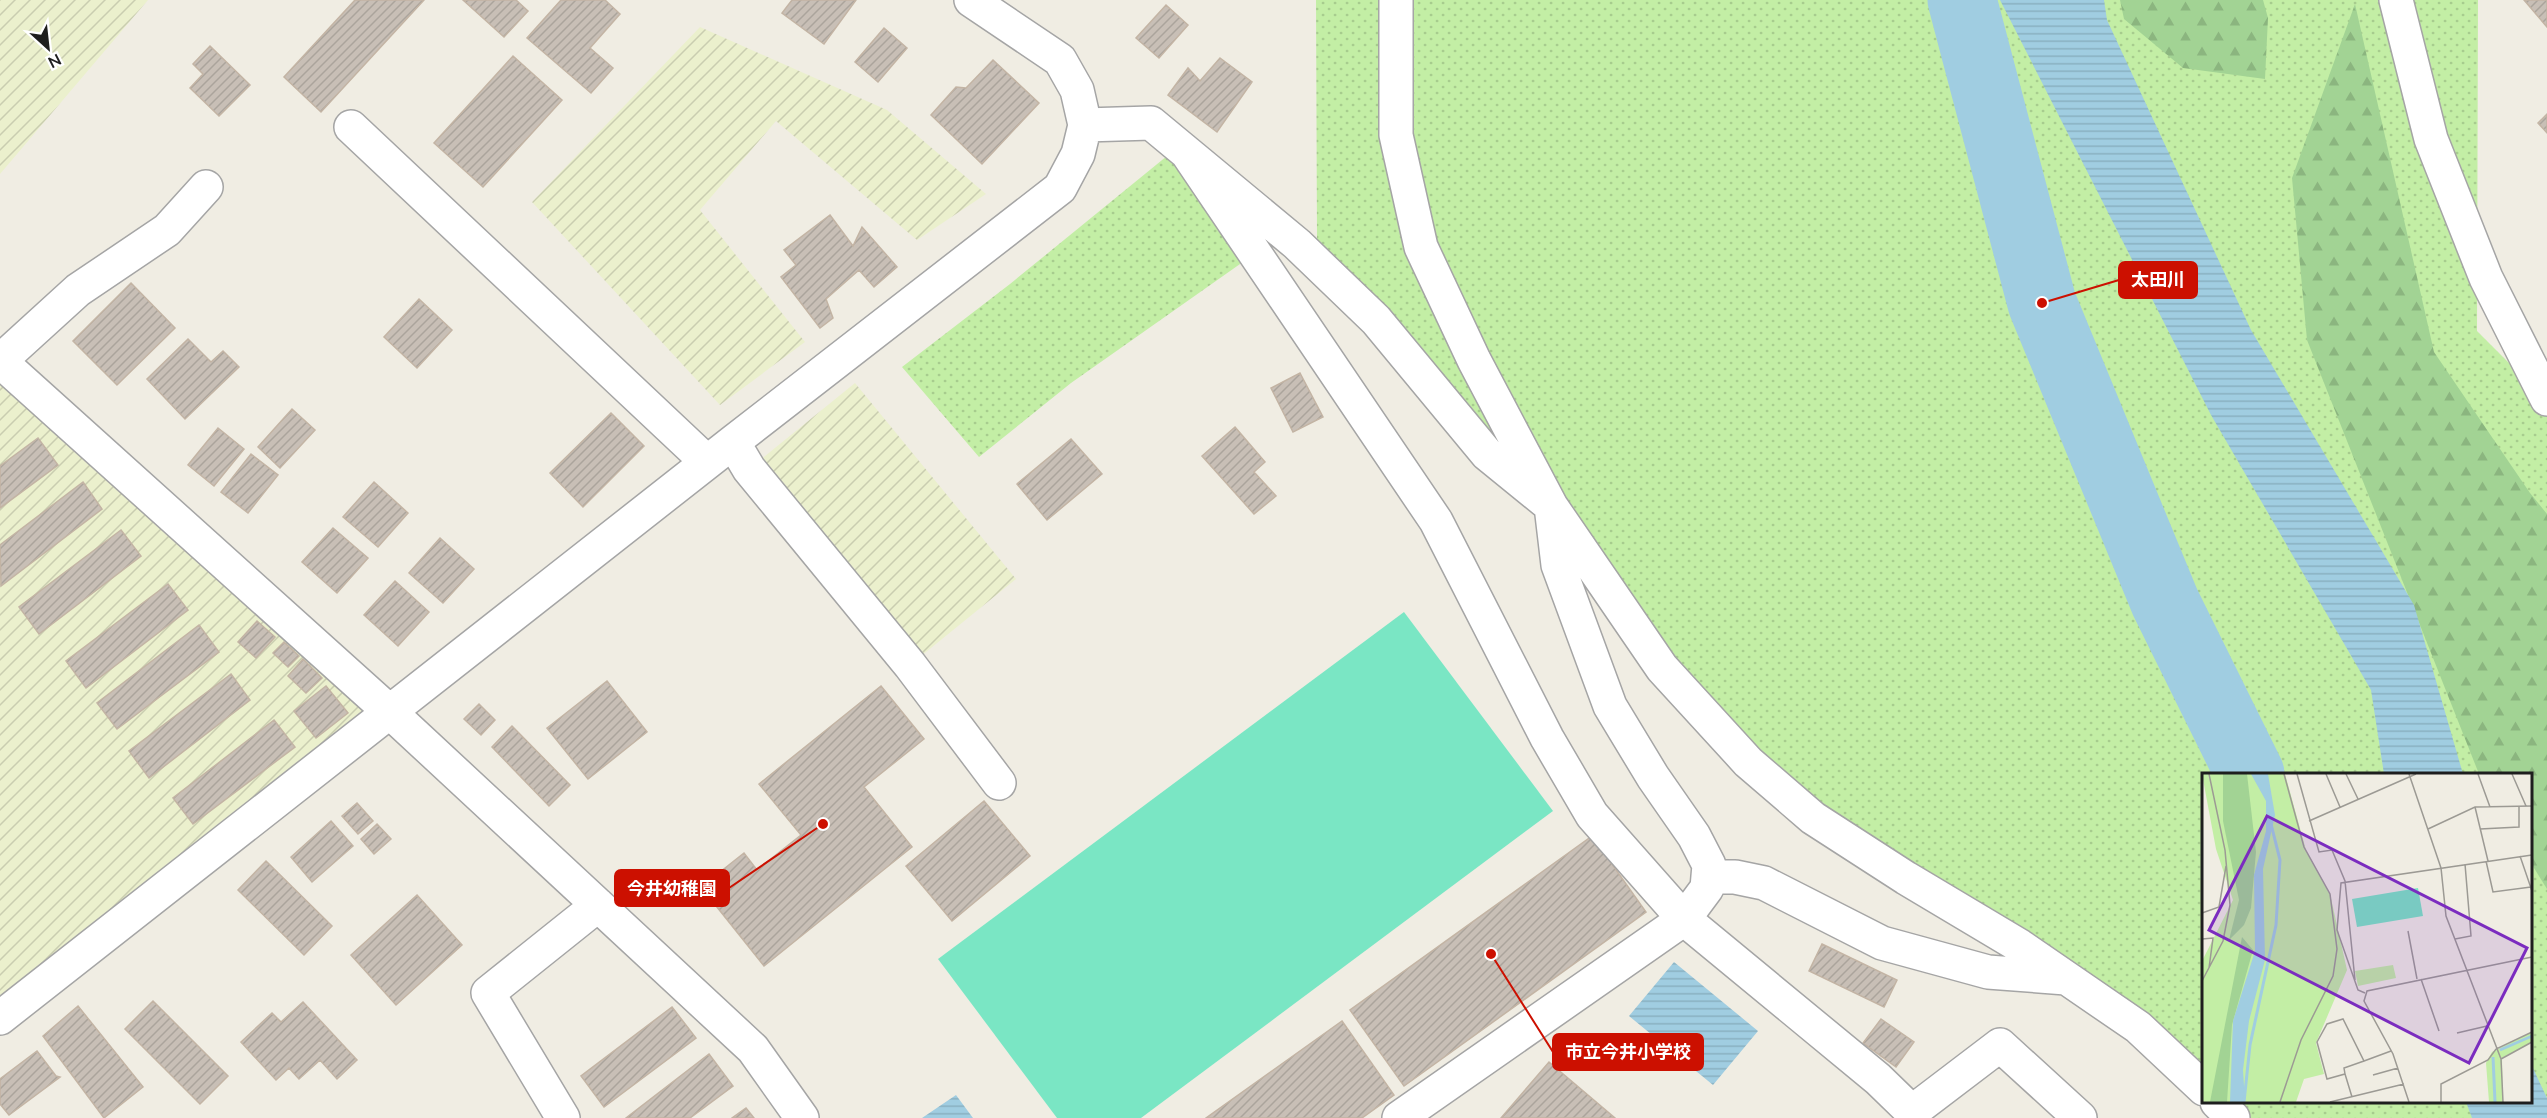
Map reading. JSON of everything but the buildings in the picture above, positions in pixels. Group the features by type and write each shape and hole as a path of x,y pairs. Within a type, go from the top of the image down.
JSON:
{"street":[{"path":"0,1018 391,713 732,442 1060,188 1078,154 1084,125 1077,90 1060,60 971,0"},
{"path":"1396,0 1396,135 1421,247 1474,360 1551,507 1662,668 1748,762 1813,818 2068,978 2138,1027 2202,1087"},
{"path":"2396,0 2431,139 2487,278 2547,399"},
{"path":"1084,125 1151,123 1297,244 1376,320 1487,454 1551,507 1558,565 1610,706 1653,777 1694,836 1709,865 1707,888 1684,920 1399,1118"},
{"path":"351,127 707,462"},
{"path":"1187,153 1436,521 1547,738 1592,815 1684,920 1878,1079 1912,1112 2000,1045 2080,1118"},
{"path":"206,187 166,230 78,290 0,361 391,713 753,1049 802,1118"},
{"path":"732,442 749,469 910,665 999,783"},
{"path":"1708,877 1735,877 1764,883 1882,942 1988,972 2068,978"},
{"path":"563,1118 488,993 598,905"},
{"path":"2219,1103 2233,1118"}],"green space":[{"path":"0,0 148,0 0,174"},
{"path":"1316,0 2478,0 2477,331 2547,401 2547,1118 2218,1118 2203,1103 2532,1103 2532,773 2202,773 2202,1102 2109,1007 1748,762 1551,506 1317,240"},
{"path":"2120,0 2263,0 2268,18 2265,79 2183,68 2124,19"},
{"path":"2355,4 2434,352 2530,493 2547,514 2547,889 2532,865 2532,773 2479,773 2307,340 2292,178"},
{"path":"700,27 887,110 986,194 917,240 776,121 700,210 805,342 720,405 532,202"},
{"path":"1167,156 1250,257 1071,383 979,457 902,367 1010,284"},
{"path":"0,361 391,713 0,1018"},
{"path":"855,383 1016,579 910,665 749,469"},
{"path":"1404,612 1553,811 1141,1118 1057,1118 938,959"}],"water":[{"path":"2000,0 2104,0 2107,20 2251,330 2414,605 2463,773 2384,773 2371,690 2211,415"},
{"path":"1674,962 1758,1031 1713,1085 1629,1016"},
{"path":"2532,1066 2547,1098 2547,1118 2472,1118 2466,1103 2532,1103"},
{"path":"956,1095 973,1118 922,1118"}],"waterway":[{"path":"1962,0 2042,303 2165,602 2250,773"}],"place":[{"name":"太田川","path":"2042,303"},
{"name":"今井幼稚園","path":"823,824"},
{"name":"市立今井小学校","path":"1491,954"}]}
